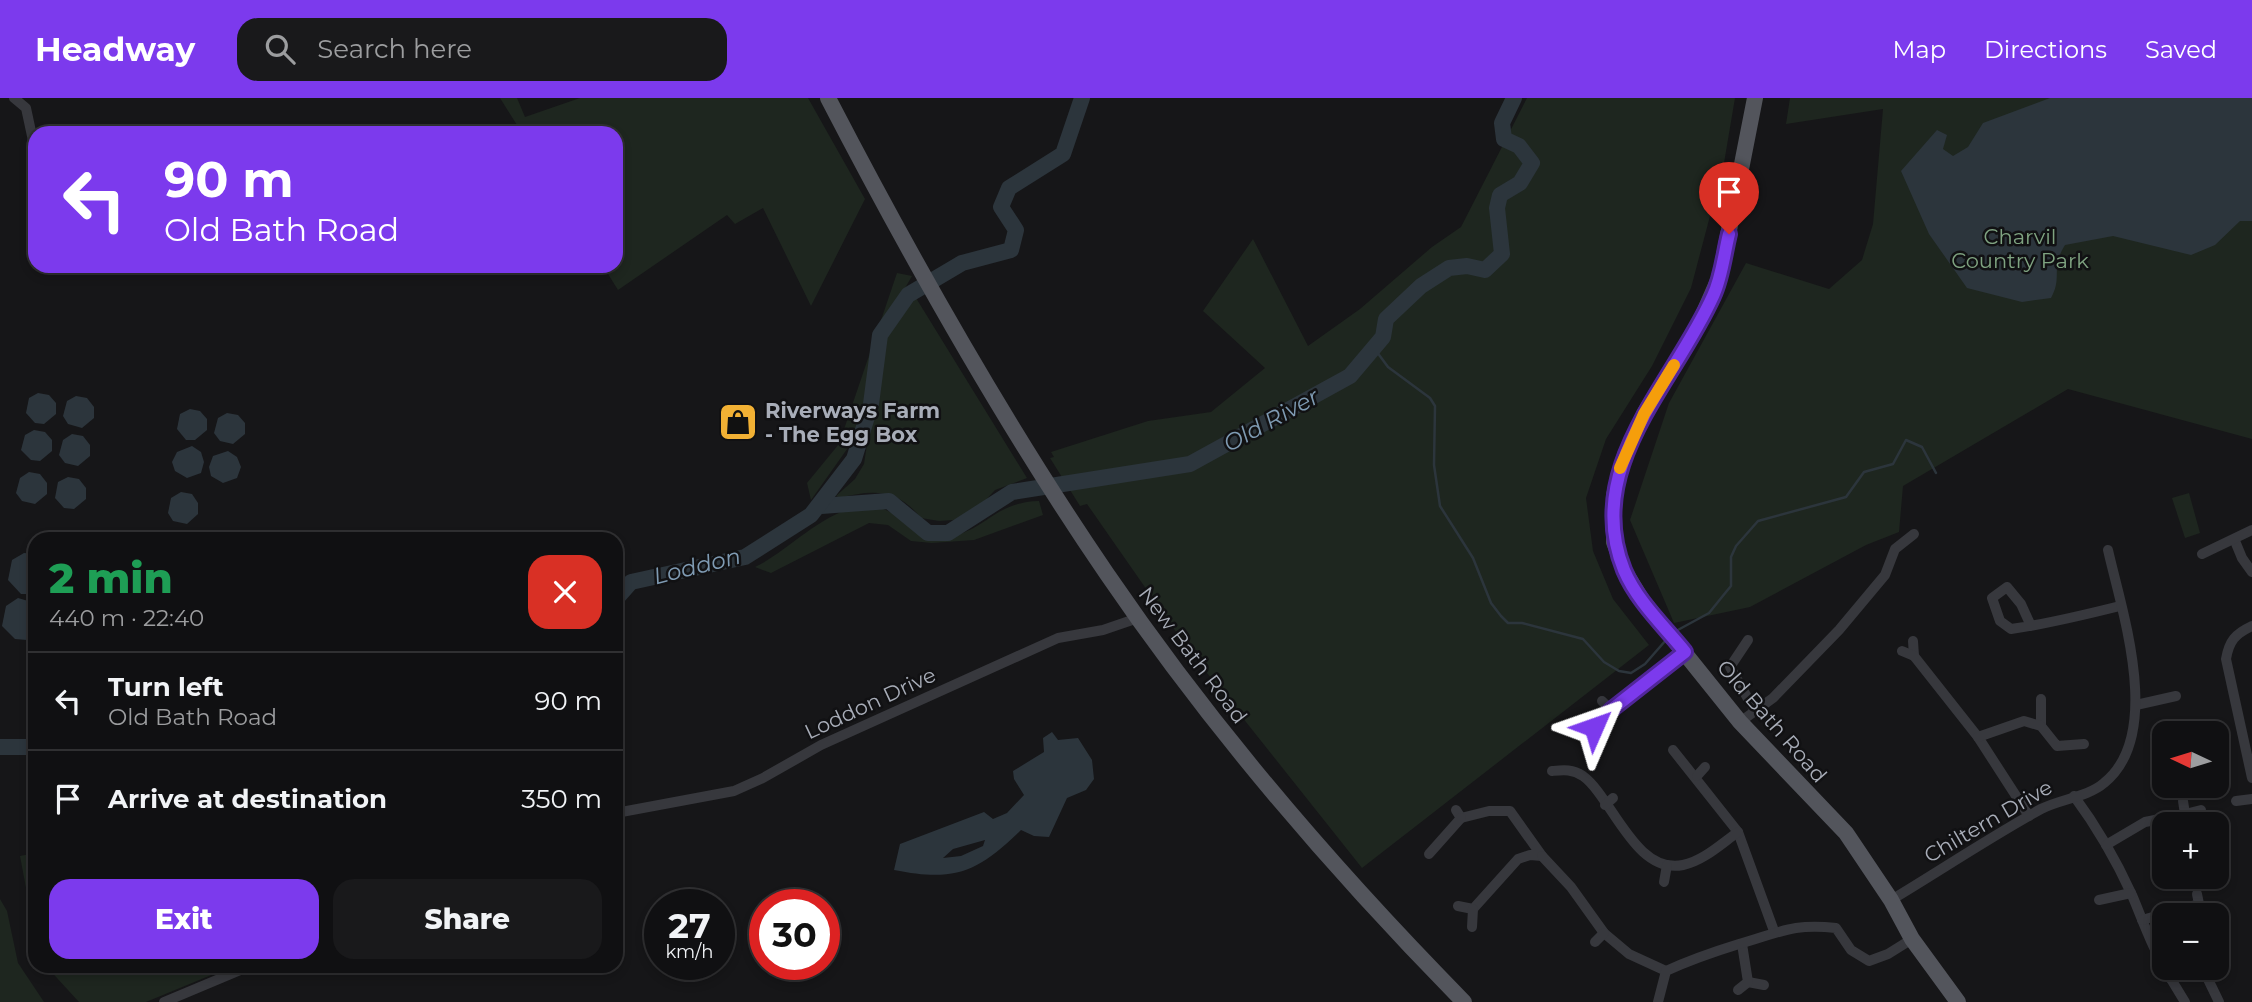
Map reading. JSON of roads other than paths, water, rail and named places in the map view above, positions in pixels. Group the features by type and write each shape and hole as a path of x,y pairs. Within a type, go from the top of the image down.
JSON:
{"main road":[{"name":"New Bath Road","path":"828,98 934,299 1031,460 1138,618 1204,705 1310,835 1464,1002"},
{"name":"Old Bath Road","path":"1755,98 1714,294 1644,414 1625,455 1614,495 1614,541 1625,572 1642,600 1740,722 1846,833 1891,900 1912,939 1958,1002"}],"street":[{"path":"14,98 26,108 30,126"},
{"path":"2202,554 2235,541 2252,530"},
{"path":"1740,722 1773,698 1839,631 1885,575 1895,549 1914,534"},
{"path":"2235,541 2252,572"},
{"name":"Chiltern Drive","path":"1891,900 2029,816 2102,785 2118,771 2130,743 2136,705 2132,656 2108,550"},
{"path":"2031,626 2021,604 2007,587 1992,598 2000,621 2011,629 2031,626 2120,606"},
{"name":"Loddon Drive","path":"623,812 734,791 821,745 1058,638 1104,630 1138,618"},
{"path":"2252,626 2239,632 2228,643 2226,659 2252,778"},
{"path":"1748,640 1730,667 1755,711"},
{"path":"1913,641 1914,656"},
{"path":"1594,727 1681,648"},
{"path":"1902,651 1914,656 1978,737 2029,816"},
{"path":"2136,705 2176,696"},
{"path":"2041,699 2041,726"},
{"path":"1602,701 1611,710"},
{"path":"1978,737 2024,721 2041,726 2057,746 2084,744"},
{"path":"1673,750 1697,776 1738,832 1774,931"},
{"path":"1697,776 1705,767"},
{"path":"1552,771 1569,769 1585,777 1609,802 1622,829 1650,856 1667,866 1681,866 1699,859 1738,832"},
{"path":"2074,796 2106,845 2142,920 2152,949"},
{"path":"2236,801 2252,799"},
{"path":"2183,801 2185,812"},
{"path":"2193,812 2201,810"},
{"path":"1429,854 1459,814 1510,811 1542,856 1571,887 1604,933 1629,954 1666,971 1706,953 1742,944 1774,931 1808,925 1836,928 1850,950 1869,961 1888,954 1912,939"},
{"path":"2106,845 2152,821"},
{"path":"1472,927 1473,909 1518,859 1530,855 1542,856"},
{"path":"1664,882 1667,866"},
{"path":"2099,900 2130,893"},
{"path":"1458,906 1473,909"},
{"path":"2142,920 2152,916"},
{"path":"1595,942 1604,933"},
{"path":"1742,944 1748,982"},
{"path":"1658,1002 1666,971"},
{"path":"164,1002 233,973"},
{"path":"2172,980 2185,1002"},
{"path":"2208,980 2219,1002"},
{"path":"1738,990 1748,982 1765,985"}],"waterway":[{"name":"Loddon","path":"623,591 631,582 745,557 811,515 854,459 871,404 880,335 908,295 962,263 1011,250 1016,230 1001,207 1009,188 1063,154 1082,98"},
{"name":"Old River","path":"821,506 889,501 928,533 948,533 1012,492 1190,464 1350,376 1383,337 1386,319 1421,286 1449,268 1467,266 1485,270 1502,254 1497,208 1500,195 1520,183 1532,163 1519,146 1504,139 1502,123 1514,98"},
{"path":"1374,348 1388,367 1430,398 1435,406 1434,465 1440,506 1473,558 1491,603 1501,616 1508,623 1522,623 1583,639 1604,662 1619,671 1631,673 1645,664 1666,640"},
{"path":"1676,631 1709,613 1731,586 1731,557 1736,546 1758,521 1846,497 1864,472 1893,464 1906,440 1922,447 1936,473"},
{"name":"Loddon","path":"0,747 28,747"}],"place":[{"name":"Riverways Farm - The Egg Box","path":"738,422"}],"park label":[{"name":"Charvil Country Park","path":"2020,248"}]}
